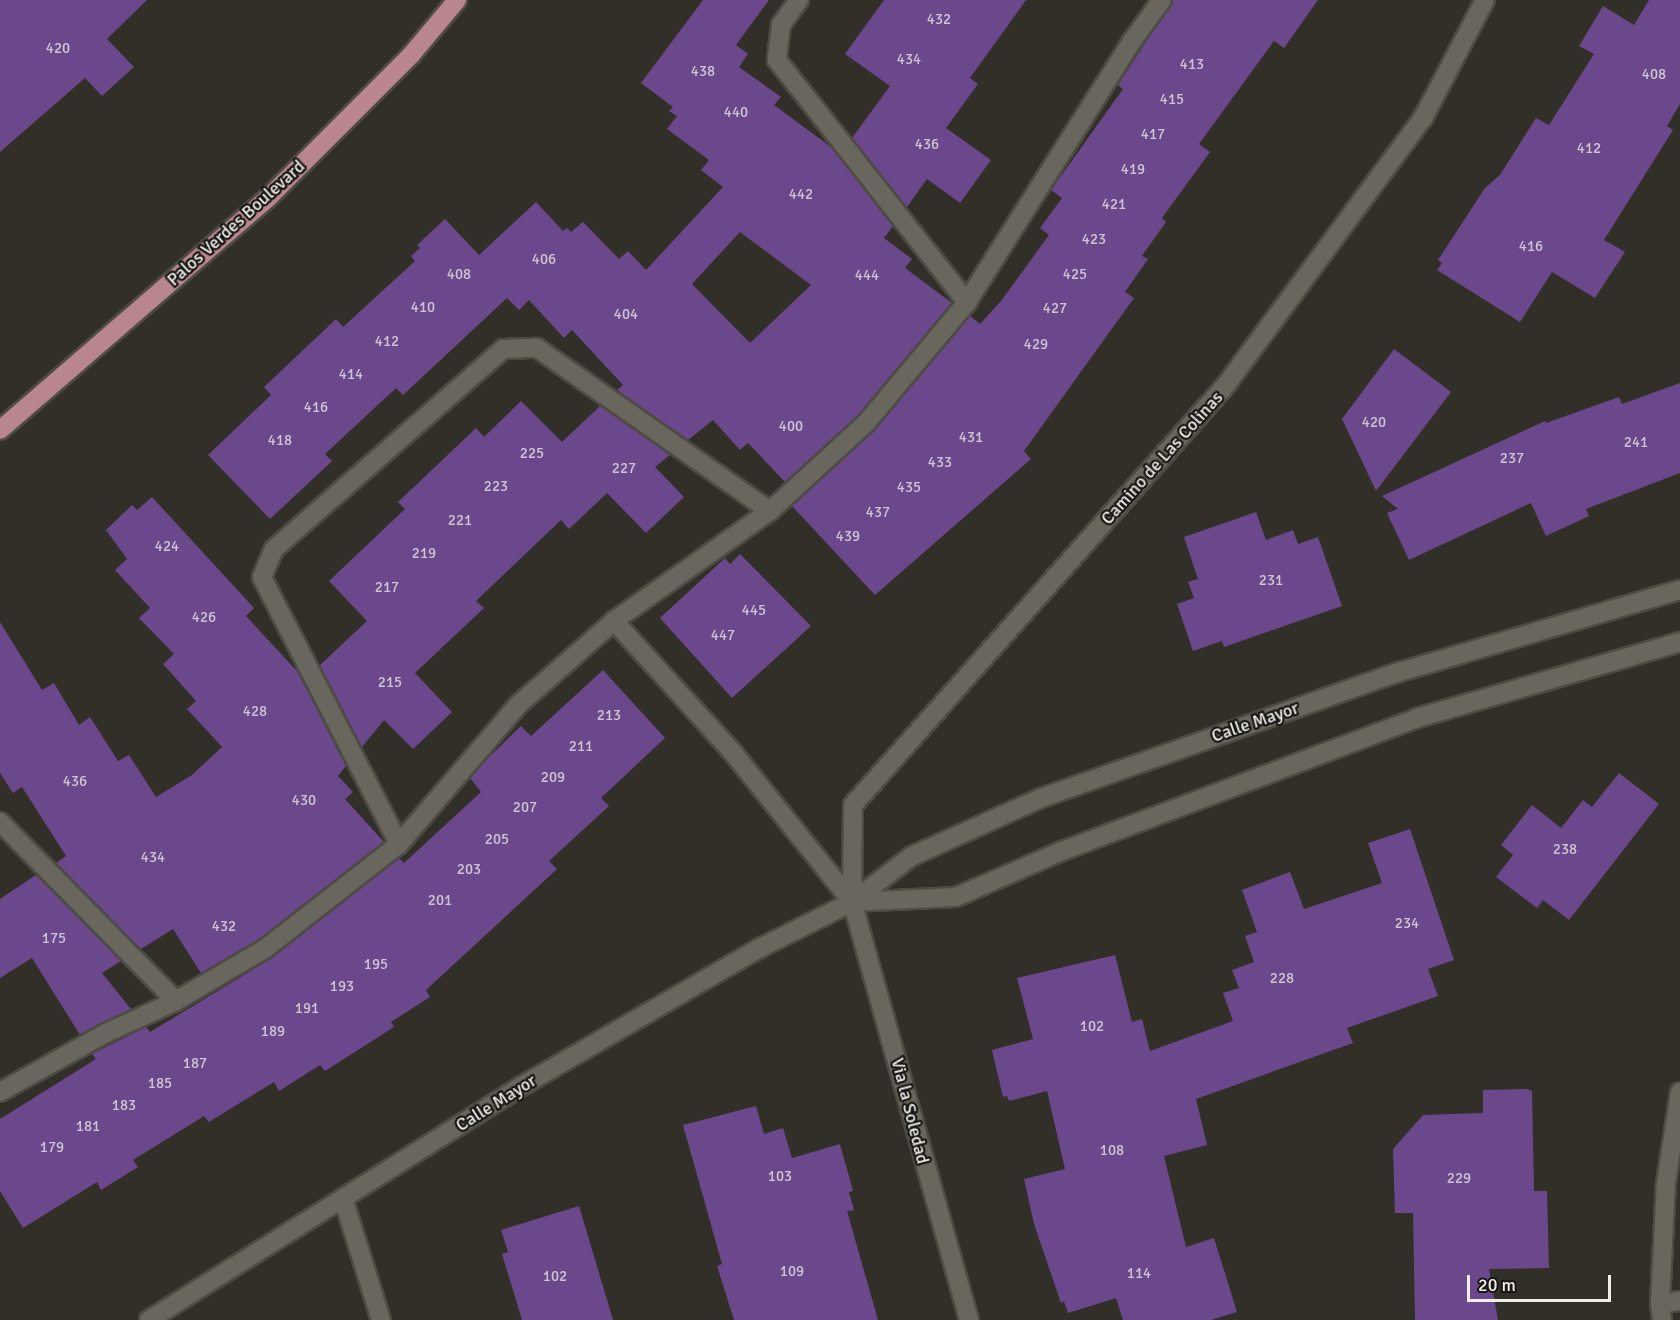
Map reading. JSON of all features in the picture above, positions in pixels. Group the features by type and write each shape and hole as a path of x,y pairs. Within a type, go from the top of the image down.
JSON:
{"main road":[{"name":"Palos Verdes Boulevard","path":"0,430 268,198 411,55 457,0"}],"street":[{"path":"799,0 781,24 777,60 967,303"},
{"path":"0,1092 106,1033 176,1001 266,948 399,844 519,704 614,621 770,511 866,423 967,303 1132,41 1162,0"},
{"name":"Camino de Las Colinas","path":"852,902 853,805 1226,385 1423,118 1485,0"},
{"path":"399,844 262,577 274,549 503,349 537,348 770,511"},
{"name":"Calle Mayor","path":"149,1320 343,1198 644,1015 852,902 912,856 1041,798 1399,672 1680,590"},
{"path":"614,621 734,754 852,902"},
{"name":"Calle Mayor","path":"852,902 956,897 1062,851 1417,718 1680,642"},
{"path":"0,822 176,1001"},
{"name":"Via la Soledad","path":"852,902 969,1320"},
{"path":"1661,1312 1666,1183 1680,1092"},
{"path":"343,1198 381,1320"},
{"path":"1661,1312 1680,1301"}],"building":[{"path":"0,0 147,0 107,39 134,67 102,96 85,78 0,152"},
{"path":"703,0 769,0 736,45 748,54 739,67 781,97 774,105 831,147 893,226 884,238 912,259 905,268 952,303 858,415 785,482 748,443 740,450 713,420 688,440 617,390 623,385 572,330 564,338 529,300 519,310 507,298 403,395 396,388 325,454 332,461 270,519 208,455 271,395 264,387 336,319 343,327 415,261 411,256 420,248 417,245 445,219 479,255 536,202 563,231 567,228 571,232 583,222 619,259 628,251 646,270 723,187 701,170 709,160 667,129 677,116 669,111 673,107 641,83","holes":["740,232 811,285 750,343 692,284"]},
{"path":"884,0 1026,0 970,78 978,84 946,128 991,160 960,203 927,179 907,207 852,138 890,86 845,54"},
{"path":"1173,0 1318,0 1284,48 1274,41 1199,144 1210,152 1162,218 1166,222 1142,256 1148,259 1125,292 1134,298 1024,451 1031,459 875,595 792,506 875,430 970,316 980,324 1001,301 1049,235 1040,228 1062,198 1051,190 1123,89 1118,85"},
{"path":"1649,0 1680,0 1680,104 1667,126 1673,130 1604,240 1625,252 1595,298 1552,272 1520,322 1437,270 1442,263 1438,260 1485,188 1500,175 1536,118 1549,125 1594,54 1579,46 1603,6 1634,25"},
{"path":"1394,349 1451,392 1376,491 1342,419"},
{"path":"1680,383 1680,473 1586,509 1589,516 1546,536 1531,503 1409,560 1387,513 1398,509 1382,496 1545,421 1546,423 1619,397 1622,404"},
{"path":"521,401 562,442 600,406 670,455 655,467 684,497 646,533 607,493 569,529 561,520 476,601 484,608 415,673 452,712 413,749 384,720 362,747 320,665 367,621 329,581 405,509 398,502 476,428 484,437"},
{"path":"152,497 254,608 246,616 297,671 346,766 338,776 353,792 345,799 384,842 260,939 201,973 173,929 141,949 56,863 66,856 22,787 13,793 0,773 0,622 42,690 54,683 79,725 90,717 118,761 129,755 156,797 192,775 222,747 187,709 196,701 163,664 174,654 139,618 150,608 115,570 127,559 106,530 132,505 137,510"},
{"path":"1256,512 1266,540 1293,530 1298,544 1318,537 1342,606 1224,647 1222,641 1193,651 1177,604 1194,598 1188,582 1198,579 1184,537"},
{"path":"740,554 811,626 732,698 660,618 725,558 730,564"},
{"path":"603,670 665,738 601,798 609,806 549,861 557,869 426,990 430,997 391,1022 394,1027 325,1071 320,1065 279,1091 274,1082 209,1122 204,1116 133,1160 138,1167 101,1190 97,1182 23,1228 0,1191 0,1119 96,1059 92,1054 146,1027 150,1032 272,958 399,858 404,863 481,792 470,778 489,757 521,726 531,736"},
{"path":"1619,773 1659,804 1569,920 1543,900 1537,908 1496,877 1513,855 1501,845 1532,805 1561,828 1583,800 1592,807"},
{"path":"1410,829 1454,960 1428,969 1438,996 1347,1028 1353,1043 1196,1099 1207,1145 1164,1156 1186,1247 1214,1238 1237,1312 1211,1320 1123,1320 1116,1298 1068,1313 1064,1301 1061,1303 1034,1224 1024,1179 1065,1169 1047,1091 1009,1101 1007,1096 1003,1097 992,1050 1033,1039 1017,978 1115,955 1132,1022 1142,1019 1150,1051 1233,1021 1223,993 1239,988 1232,970 1254,962 1245,936 1257,932 1242,890 1290,872 1304,909 1382,883 1368,843"},
{"path":"36,875 121,961 102,973 131,1009 80,1035 32,958 0,978 0,899"},
{"path":"1527,1089 1532,1091 1534,1191 1547,1191 1549,1268 1489,1269 1498,1320 1415,1320 1413,1213 1395,1213 1393,1149 1423,1115 1483,1113 1483,1090"},
{"path":"756,1106 764,1134 783,1128 792,1158 840,1144 853,1191 849,1192 854,1210 847,1211 878,1320 734,1320 717,1266 722,1264 683,1125"},
{"path":"579,1206 613,1320 522,1320 502,1254 508,1252 501,1230"}]}
